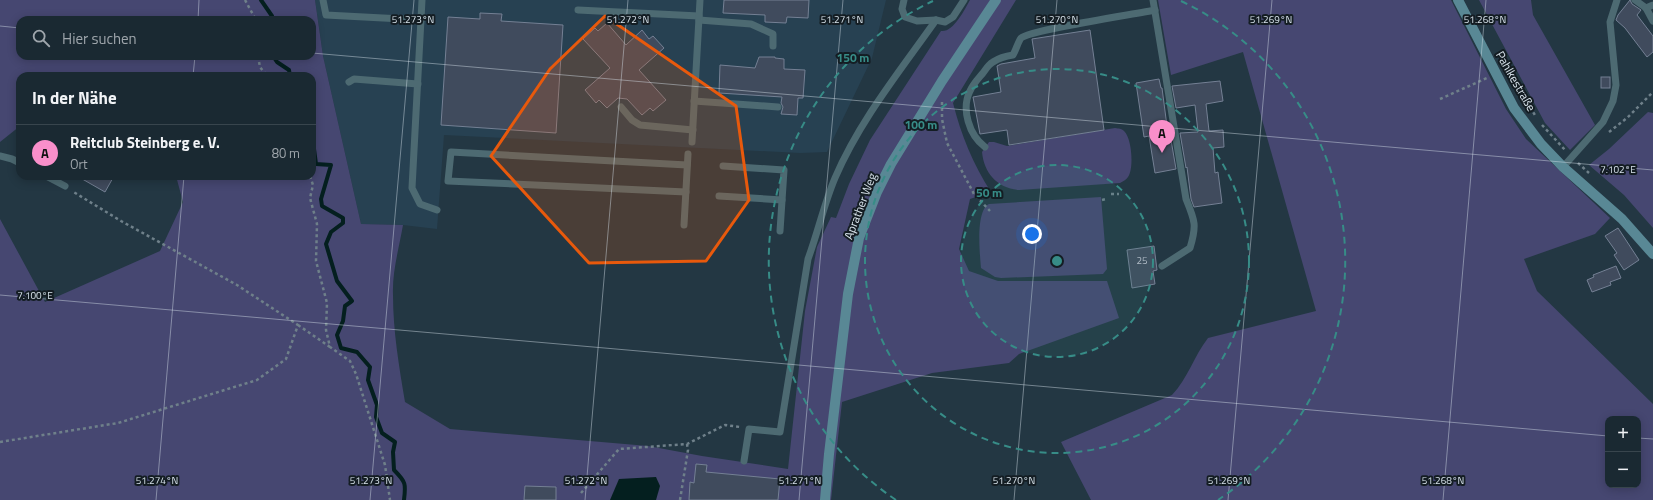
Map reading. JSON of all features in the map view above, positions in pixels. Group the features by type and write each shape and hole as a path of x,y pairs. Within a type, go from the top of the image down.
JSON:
{"street":[{"name":"Aprather Weg","path":"825,500 844,323 859,238 874,199 891,164 942,81 996,0"},
{"name":"Pahlkestraße","path":"1458,0 1514,108 1541,144 1622,219 1653,254"}],"lane":[{"path":"323,0 326,15 421,20"},
{"path":"422,0 412,188 420,204 437,210"},
{"path":"692,142 700,0"},
{"path":"904,0 902,10 905,17 917,21 936,20 945,22 953,17 964,0"},
{"path":"1153,0 1186,199 1194,220 1195,232 1190,248 1162,266"},
{"path":"1563,166 1603,122 1613,101 1616,85 1610,22 1617,0"},
{"path":"1635,0 1649,6 1653,21"},
{"path":"578,10 699,18 751,24 772,34 773,46"},
{"path":"985,147 970,130 966,110 969,92 977,78 991,63 996,59 1013,55 1022,38 1031,33 1155,10"},
{"path":"744,461 749,429 780,432 808,259 835,179 870,111 936,20"},
{"path":"349,82 354,79 418,84"},
{"path":"694,101 778,107"},
{"path":"621,107 632,120 640,126 693,130"},
{"path":"686,192 448,181 451,152 687,165"},
{"path":"684,225 688,154"},
{"path":"0,156 16,161"},
{"path":"723,166 784,170 780,231"},
{"path":"54,180 66,186"},
{"path":"719,196 782,200"}],"path":[{"path":"245,0 254,16"},
{"path":"259,60 260,67 264,72"},
{"path":"1508,70 1538,121 1593,177"},
{"path":"1440,99 1496,74"},
{"path":"942,81 942,119 947,143 974,194 990,211"},
{"path":"1592,134 1596,136 1608,132 1627,118 1653,92"},
{"path":"311,180 313,185 310,198 316,224 316,261 326,303 326,330 330,347"},
{"path":"66,186 76,194 121,221 237,284 350,361 356,374 385,465 390,500"},
{"path":"1111,194 1119,194"},
{"path":"1102,200 1106,199"},
{"path":"0,442 118,423 257,380 286,359 298,325"},
{"path":"581,493 619,449 687,444 725,425 749,429"},
{"path":"680,500 688,450 687,444"}],"highlighted area":[{"path":"605,16 736,106 749,200 706,261 589,263 491,156 550,69"}],"shaded area":[{"path":"0,0 315,0 323,56 361,224 403,225 395,269 393,308 395,335 405,402 450,429 648,446 788,469 805,311 817,247 831,217 836,218 849,184 870,140 941,31 945,31 954,24 970,0 1016,0 953,103 968,149 991,192 970,199 959,249 969,271 998,281 1107,281 1119,318 1019,354 1009,363 932,373 842,402 831,500 0,500 0,219 45,302 160,251 183,202 177,180 316,180 316,72 16,72 16,129 0,142"},
{"path":"315,0 886,0 872,58 827,152 800,153 444,135 437,229 403,225 361,224 323,56"},
{"path":"1158,0 1451,0 1506,109 1526,139 1610,218 1595,234 1524,259 1537,291 1653,404 1653,500 1091,500 1061,442 1172,395 1178,388 1208,338 1316,311 1243,52 1171,75"},
{"path":"1479,0 1531,0 1533,15 1595,125 1570,150 1545,123"},
{"path":"1648,112 1653,113 1653,228 1624,195 1589,165 1609,149"},
{"path":"1115,128 1122,129 1127,135 1131,154 1130,173 1125,180 1120,183 1019,190 1011,189 998,183 993,178 983,160 982,152 989,142 1007,146"},
{"path":"1101,197 1107,269 1103,274 1001,278 995,277 981,268 979,244 980,224 985,208 989,204"},
{"path":"656,477 660,486 656,500 610,500 619,479"}],"building":[{"path":"724,0 809,0 808,18 787,17 786,23 765,22 765,15 723,13"},
{"path":"1630,0 1632,4 1641,10 1637,15 1653,36 1653,52 1647,57 1625,28 1616,20 1618,15"},
{"path":"480,13 502,14 501,21 563,25 556,133 441,125 448,17 480,19"},
{"path":"607,23 626,45 642,30 649,39 653,36 664,48 639,70 666,100 653,111 650,108 642,115 627,99 618,98 607,108 599,100 596,103 585,90 610,68 583,39 595,28 598,31"},
{"path":"1090,30 1104,130 1009,145 1007,130 980,134 973,97 1001,92 997,66 1035,58 1032,39"},
{"path":"759,57 775,57 784,59 784,69 805,70 803,98 798,98 797,115 781,114 783,107 781,103 782,97 719,93 720,65 755,68"},
{"path":"1601,77 1610,77 1610,88 1601,88"},
{"path":"1159,79 1162,88 1168,134 1170,134 1176,169 1155,173 1149,136 1144,137 1136,83"},
{"path":"1220,81 1223,101 1206,104 1209,131 1223,130 1224,147 1213,148 1215,173 1218,172 1222,203 1194,207 1191,199 1187,167 1186,168 1180,133 1198,132 1195,105 1176,108 1172,86"},
{"path":"84,180 112,180 105,192"},
{"path":"1618,228 1639,260 1624,270 1614,255 1617,253 1605,236"},
{"path":"1154,246 1157,270 1153,271 1155,284 1132,288 1127,250"},
{"path":"1616,266 1621,278 1610,282 1611,285 1592,292 1587,280 1594,277 1593,275"},
{"path":"696,464 707,465 706,472 780,479 778,500 689,500 690,482 694,483"},
{"path":"525,486 556,487 556,500 524,500"}],"waterway":[{"path":"261,0 272,16"},
{"path":"276,60 289,70 289,72"},
{"path":"316,164 331,165 321,199 322,206 343,218 343,223 331,232 326,244 337,281 352,301 345,306 343,321 337,335 341,348 357,352 370,367 368,380 377,405 376,417 382,433 395,442 393,452 394,470 403,481 405,490 404,500"}],"place":[{"name":"Reitclub Steinberg e. V.","path":"1162,153"}]}
